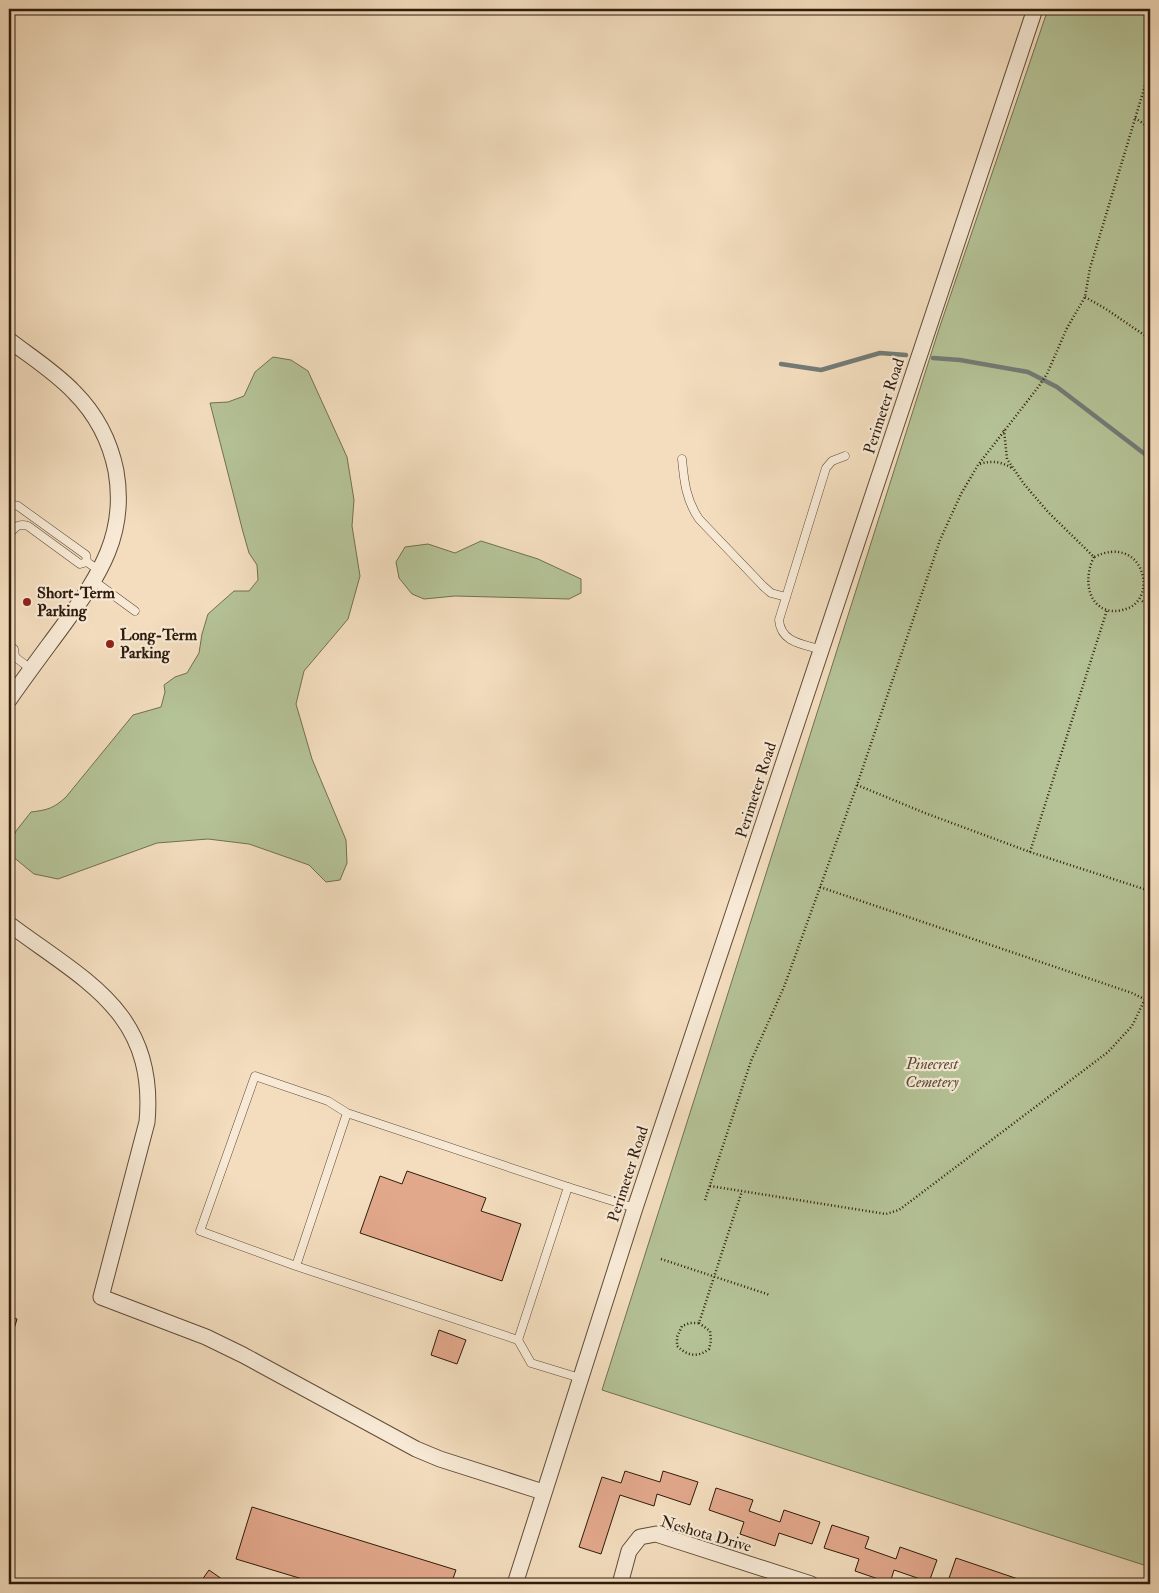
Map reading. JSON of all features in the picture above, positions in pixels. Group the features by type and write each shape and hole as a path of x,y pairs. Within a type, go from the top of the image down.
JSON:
{"street":[{"name":"Perimeter Road","path":"515,1584 635,1208 1035,9"},
{"path":"9,340 60,378 75,392 100,426 108,444 117,481 118,515 112,543 97,576 9,700"},
{"path":"9,924 72,970 108,1000 130,1028 146,1072 149,1098 147,1122 101,1297 220,1344 416,1450 544,1492"},
{"name":"Neshota Drive","path":"620,1584 629,1551 640,1537 656,1534 811,1584"}],"lane":[{"path":"822,650 786,637 780,629 779,620 826,468 832,461 845,456"},
{"path":"682,459 685,489 691,508 699,519 763,586 771,593 786,597"},
{"path":"9,504 18,506 86,555 87,562 97,576 136,611"},
{"path":"9,535 15,527 22,524 28,526 80,564 87,562"},
{"path":"9,645 14,649 12,657 31,669"},
{"path":"580,1378 531,1362 518,1340 296,1266 200,1231 255,1076 328,1101 347,1113 635,1208"},
{"path":"296,1266 347,1113"},
{"path":"518,1340 568,1187"}],"path":[{"path":"705,1200 750,1061 784,987 857,785 940,540 961,494 978,465 1047,374 1067,328 1085,297 1090,268 1150,69"},
{"path":"1135,118 1150,128"},
{"path":"1085,297 1150,339"},
{"path":"1004,430 1007,459 1024,484 1048,512 1094,557"},
{"path":"978,465 988,461 1003,463 1014,469"},
{"path":"1146,570 1139,561 1128,553 1115,551 1103,552 1094,557 1088,567 1089,590 1097,603 1107,610 1118,611 1133,608 1142,602 1147,593"},
{"path":"1142,602 1150,607"},
{"path":"1030,852 1107,610"},
{"path":"857,785 925,813 1030,852 1150,891"},
{"path":"820,887 1132,993 1150,1002"},
{"path":"710,1186 886,1214 899,1210 1108,1052 1132,1026 1145,999 1150,993"},
{"path":"699,1323 742,1192"},
{"path":"661,1259 770,1295"},
{"path":"690,1323 699,1323 710,1331 711,1341 709,1349 703,1354 694,1356 684,1353 677,1346 677,1337 682,1326 690,1323"}],"green space":[{"name":"Pinecrest Cemetery","path":"1048,9 1150,9 1150,1567 602,1390 939,329"},
{"path":"273,357 291,360 308,371 347,457 354,500 352,526 360,576 348,619 304,671 296,704 312,759 346,840 347,863 340,880 326,882 309,865 249,844 208,839 157,843 58,879 34,874 12,856 10,845 16,831 31,812 50,808 66,797 133,715 161,707 165,692 164,685 175,677 187,673 199,653 208,614 234,591 249,591 258,580 257,565 249,553 210,403 228,402 244,396 255,372"},
{"path":"481,541 538,559 581,579 581,593 569,599 455,596 424,599 412,594 399,578 396,562 405,547 428,544 455,553"}],"building":[{"path":"407,1171 486,1198 481,1211 521,1224 502,1281 360,1233 380,1176 402,1184"},
{"path":"9,1316 17,1319 9,1346"},
{"path":"439,1330 466,1340 457,1364 431,1355"},
{"path":"625,1471 660,1482 663,1471 698,1482 690,1505 657,1494 654,1506 620,1495 601,1554 579,1547 602,1477 621,1483"},
{"path":"716,1488 753,1500 749,1511 780,1522 784,1510 820,1522 812,1544 779,1533 775,1546 740,1534 744,1522 709,1510"},
{"path":"252,1507 456,1570 451,1584 319,1584 236,1559"},
{"path":"832,1525 869,1537 865,1548 896,1559 900,1547 937,1560 929,1582 894,1570 890,1583 855,1571 859,1559 824,1548"},
{"path":"956,1558 1024,1581 1023,1584 978,1584 967,1580 965,1584 947,1584"},
{"path":"209,1570 229,1584 199,1584"}],"waterway":[{"path":"781,364 821,370 880,353 906,355"},
{"path":"933,358 960,360 1028,372 1057,387 1150,458"}],"place":[{"name":"Short-Term Parking","path":"27,602"},
{"name":"Long-Term Parking","path":"110,644"}]}
